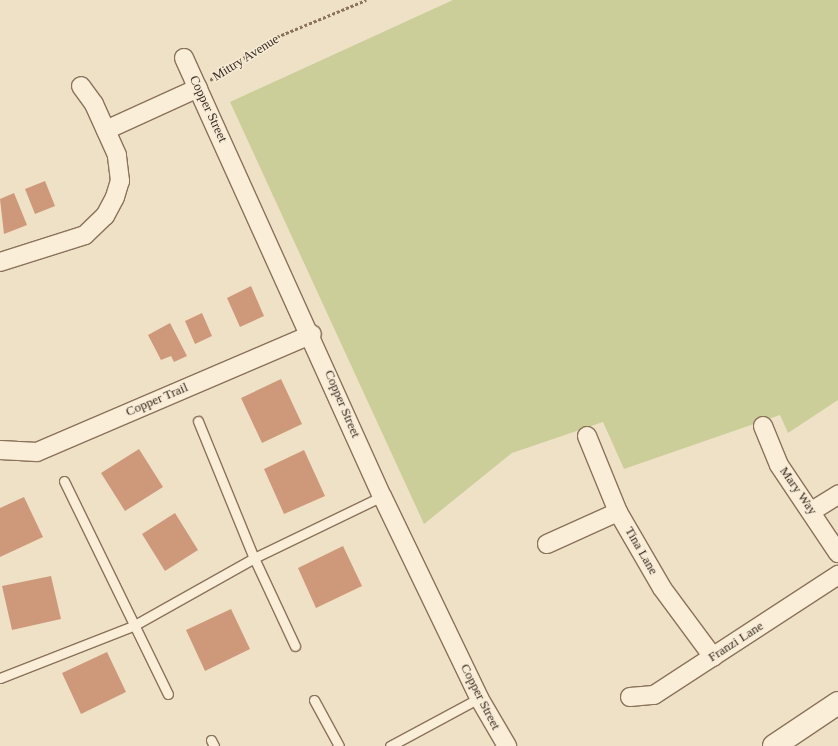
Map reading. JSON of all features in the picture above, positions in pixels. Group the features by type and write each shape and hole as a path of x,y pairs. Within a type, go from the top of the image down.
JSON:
{"street":[{"name":"Copper Street","path":"184,58 312,334 382,496 479,698 507,746"},
{"path":"0,262 73,240 88,232 105,216 120,180 117,155 94,104 81,86"},
{"name":"Mittry Avenue","path":"106,130 198,88"},
{"name":"Copper Trail","path":"0,450 37,452 312,334"},
{"name":"Mary Way","path":"763,426 779,465 812,511 838,553"},
{"name":"Tina Lane","path":"587,436 618,512 662,588 713,657"},
{"path":"812,511 838,495"},
{"path":"547,544 618,512"},
{"name":"Franzi Lane","path":"630,697 654,695 838,575"},
{"path":"774,746 838,703"}],"lane":[{"path":"198,421 254,558 295,646"},
{"path":"64,481 133,626 168,694"},
{"path":"0,678 133,626 254,558 382,496"},
{"path":"390,746 479,698"},
{"path":"314,700 339,746"}],"path":[{"name":"Mittry Avenue","path":"198,88 272,39 366,0"}],"green space":[{"path":"453,0 838,0 838,400 788,433 780,415 624,469 603,422 512,453 424,524 230,102"}],"building":[{"path":"45,181 55,206 35,214 25,189"},
{"path":"14,193 27,225 4,234 0,199"},
{"path":"251,286 264,316 240,327 227,298"},
{"path":"202,313 212,336 195,344 185,321"},
{"path":"170,323 187,356 174,362 171,356 161,360 148,335"},
{"path":"281,379 302,424 262,443 241,398"},
{"path":"139,449 163,487 125,511 101,473"},
{"path":"304,450 325,496 284,514 264,469"},
{"path":"24,497 43,537 0,557 0,508"},
{"path":"175,513 198,550 165,571 142,534"},
{"path":"343,546 362,586 316,608 298,568"},
{"path":"51,576 61,619 12,630 2,586"},
{"path":"231,609 250,649 205,671 186,630"},
{"path":"107,652 126,692 81,714 62,673"}]}
